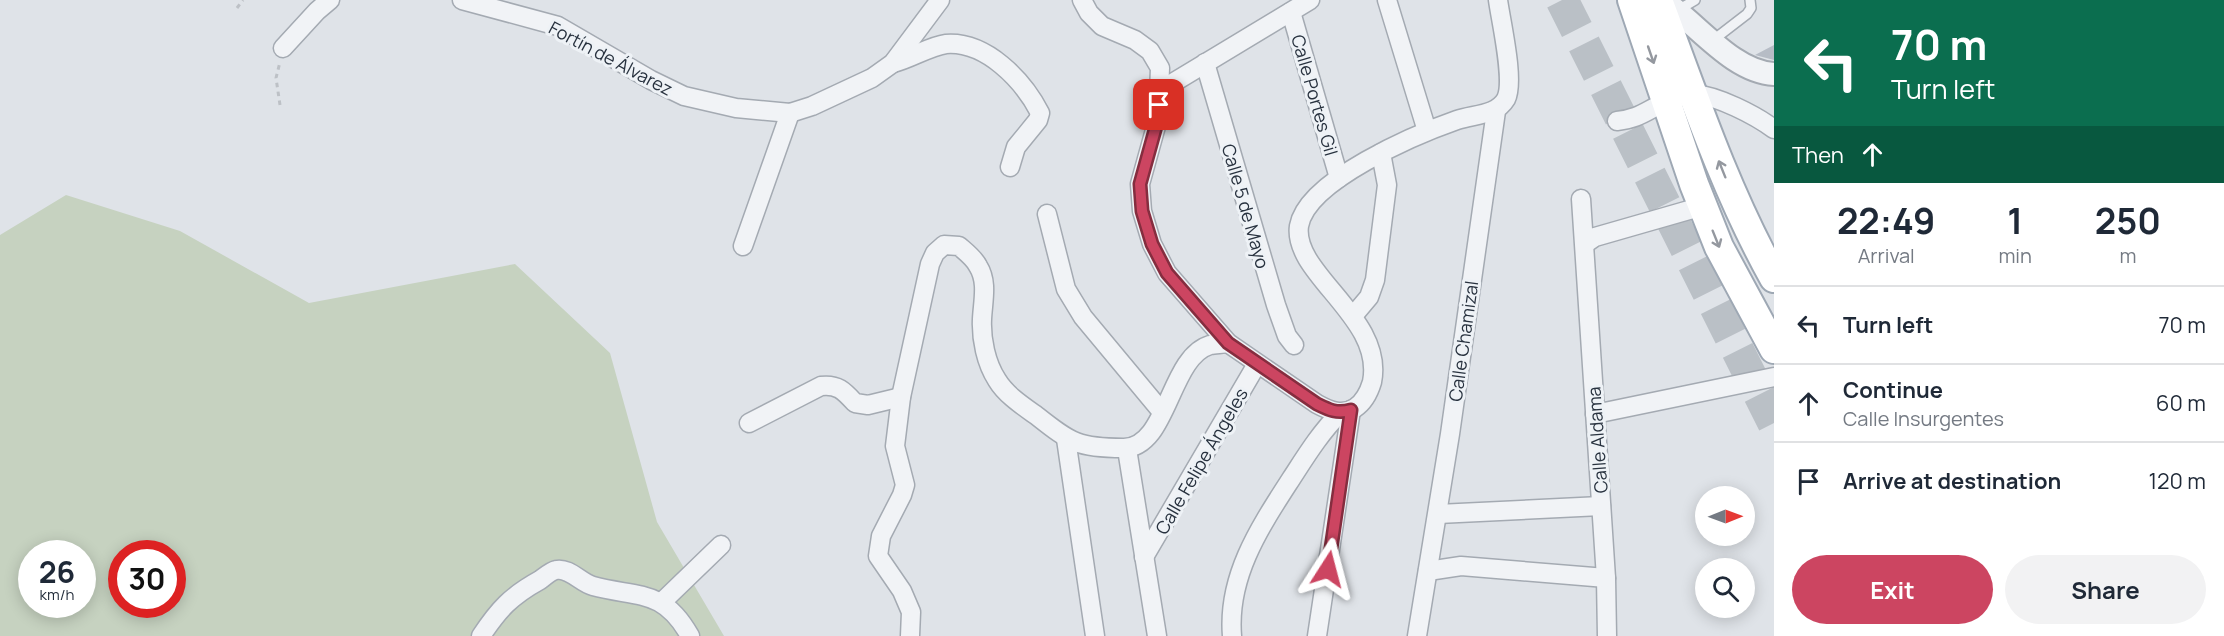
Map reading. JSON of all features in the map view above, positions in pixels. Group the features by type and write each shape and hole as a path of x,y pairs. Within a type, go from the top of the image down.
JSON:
{"main road":[{"path":"1658,2 1703,206 1719,247 1774,349"},
{"path":"1679,97 1723,172 1757,248 1774,278"}],"street":[{"path":"283,48 311,16 330,0"},
{"name":"Fortín de Álvarez","path":"462,0 558,26 651,80 684,96 736,108 790,113 812,106 872,78 893,63"},
{"path":"893,63 940,0"},
{"path":"1082,0 1102,26 1134,40 1150,51 1160,68 1161,90 1158,119 1140,184 1142,211 1152,244 1167,273 1228,343 1317,404 1331,411 1345,411 1357,407 1369,393 1373,374 1371,353 1353,316 1304,255 1299,242 1299,225 1306,210 1339,178 1381,153 1427,131 1464,117 1496,111"},
{"path":"1161,90 1310,0"},
{"path":"1387,0 1427,131"},
{"name":"Calle Chamizal","path":"1417,636 1496,111 1506,98 1510,81 1498,0"},
{"path":"1658,2 1747,68 1764,74 1774,74"},
{"name":"Calle Portes Gil","path":"1291,12 1339,178"},
{"path":"893,63 944,44 967,45 993,58 1023,87 1040,113 1038,120 1016,147 1010,167"},
{"name":"Calle 5 de Mayo","path":"1205,63 1276,305 1287,336 1293,345"},
{"path":"1617,121 1639,117 1679,97 1729,104 1761,119 1774,129"},
{"path":"743,246 790,113"},
{"path":"1353,316 1369,297 1375,280 1387,185 1381,153"},
{"name":"Calle Aldama","path":"1581,199 1606,578 1607,636"},
{"path":"1585,244 1595,237 1703,206"},
{"path":"1047,214 1066,289 1083,317 1162,412"},
{"path":"910,636 911,612 902,591 878,556 881,536 902,495 904,484 895,446 901,397 930,264 935,253 944,245 959,246 980,267 985,285 982,321 985,346 990,367 998,382 1011,396 1066,439 1091,448 1127,448 1143,442 1154,429 1188,364 1197,353 1209,345 1228,343"},
{"name":"Calle Felipe Ángeles","path":"1144,557 1257,364"},
{"path":"1595,414 1774,377"},
{"path":"748,423 821,386 833,384 855,404 868,405 901,397"},
{"path":"1232,636 1231,628 1238,579 1256,533 1323,429 1345,411"},
{"path":"1317,636 1345,411"},
{"path":"1066,439 1095,636"},
{"path":"1127,448 1157,636"},
{"path":"1437,514 1601,506"},
{"path":"662,602 721,545"},
{"path":"1428,571 1461,566 1606,578"},
{"path":"480,636 496,614 517,593 556,570 567,572 591,586 662,602 685,627 690,636"}],"lane":[{"path":"1712,41 1747,14 1751,8 1750,0"}],"path":[{"path":"237,8 243,0"},
{"path":"280,105 276,78 283,48"}],"green space":[{"path":"66,195 180,231 309,303 515,264 610,353 657,522 724,636 0,636 0,235"}],"building":[{"path":"1774,45 1774,60 1755,55"}],"tunnel":[{"path":"1562,0 1774,423"}],"route":[{"path":"1159,105 1158,119 1140,184 1142,211 1152,244 1167,273 1228,343 1317,404 1340,413 1351,410 1328,569"}]}
